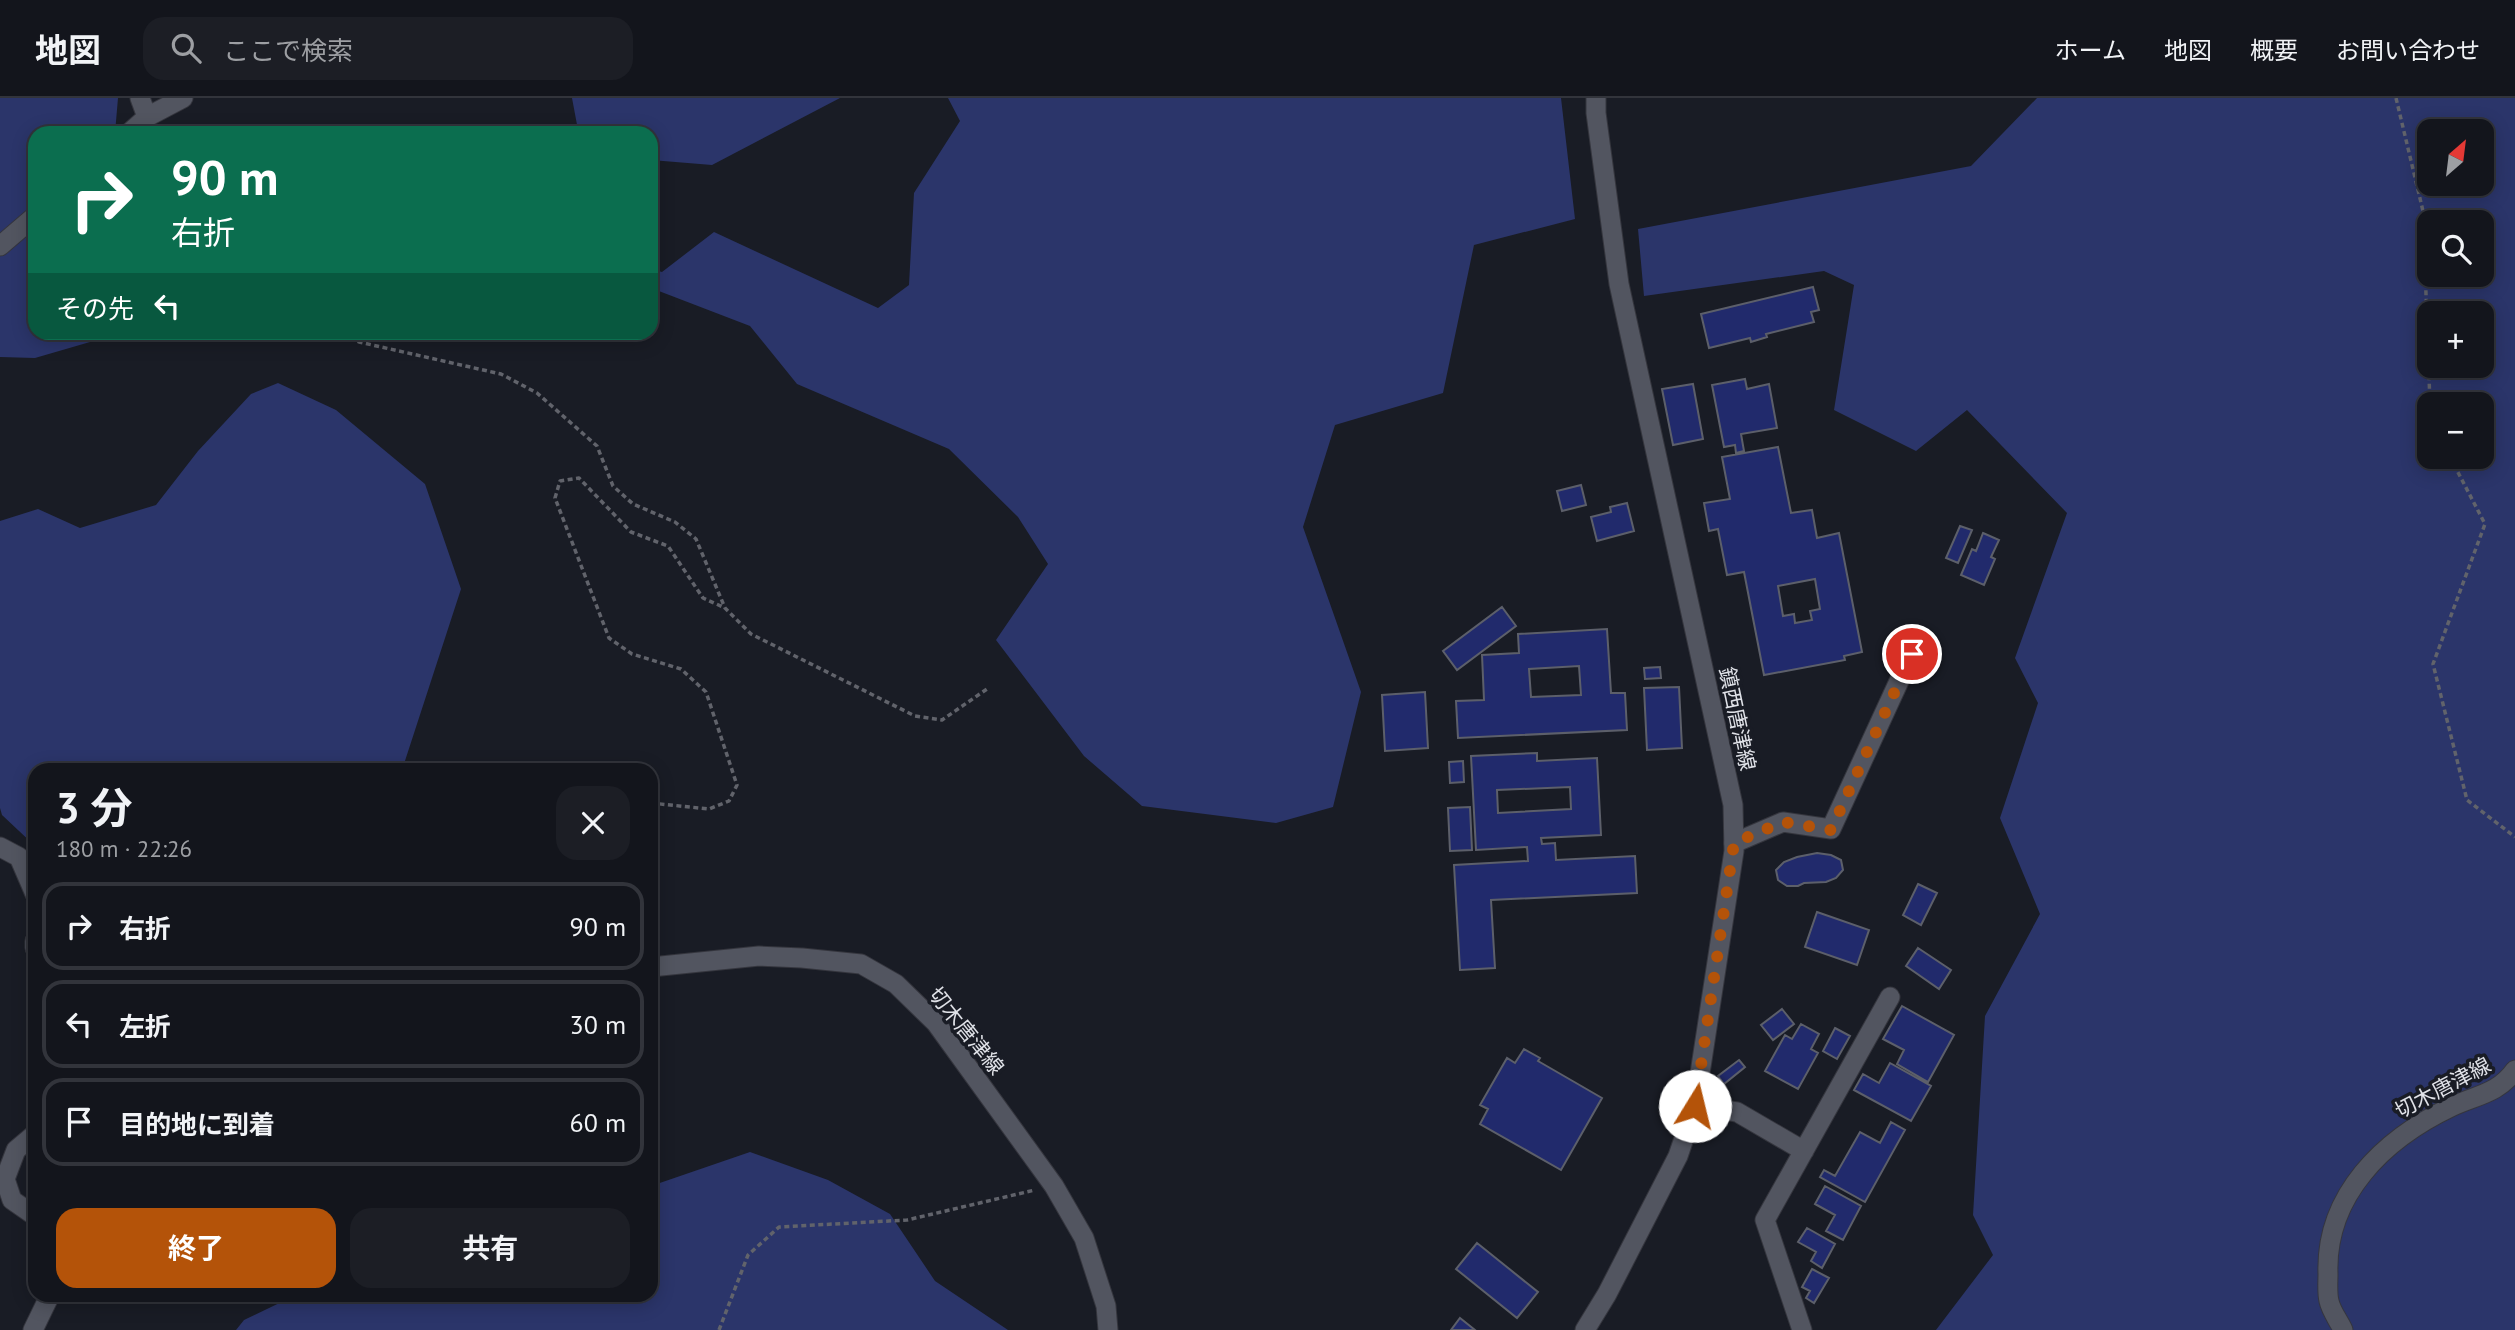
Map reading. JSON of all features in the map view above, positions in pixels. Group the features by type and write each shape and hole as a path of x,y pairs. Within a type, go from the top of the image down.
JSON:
{"main road":[{"path":"140,98 147,117"},
{"path":"137,126 147,117 183,98"},
{"name":"鎮西唐津線","path":"1585,1330 1607,1294 1678,1156 1695,1106 1734,843 1733,805 1619,284 1596,98"},
{"path":"0,246 28,222"},
{"path":"1734,843 1783,822 1831,830 1912,654"},
{"path":"0,846 19,857 28,878"},
{"name":"切木唐津線","path":"658,966 759,956 861,964 896,984 936,1023 1054,1186 1084,1238 1106,1306 1108,1330"},
{"path":"1802,1330 1765,1220 1890,998"},
{"name":"切木唐津線","path":"2343,1330 2329,1301 2327,1253 2337,1216 2362,1171 2402,1135 2452,1106 2491,1093 2507,1082 2515,1070"},
{"path":"1695,1106 1737,1112 1804,1151"},
{"path":"28,1140 16,1150 5,1180 12,1200 28,1211"},
{"path":"33,1330 47,1302"}],"path":[{"path":"2396,98 2423,211 2430,392"},
{"path":"354,340 501,374 537,393 597,446 613,486 633,504 675,522 696,539 725,608"},
{"path":"2456,469 2485,524 2433,664 2468,800 2515,837"},
{"path":"658,804 709,809 729,801 737,785 706,692 681,669 632,654 610,638 555,498 560,481 579,478 631,532 668,546 703,598 725,608 751,634 915,716 942,720 987,689"},
{"path":"719,1330 748,1255 779,1227 907,1220 1054,1186"}],"shaded area":[{"path":"0,98 118,98 116,126 28,126 28,340 97,340 35,358 0,357"},
{"path":"572,98 840,98 712,165 658,161 658,126 577,126"},
{"path":"948,98 1561,98 1575,219 1474,245 1443,393 1335,425 1303,527 1361,692 1333,807 1276,823 1142,806 1084,756 996,640 1048,564 1018,517 949,449 797,384 750,326 658,291 658,271 662,272 714,232 878,308 909,285 914,193 960,121"},
{"path":"2037,98 2515,98 2515,1330 1936,1330 1993,1255 1973,1215 1985,1016 2040,914 2000,818 2038,703 2015,658 2067,513 1967,410 1916,451 1834,410 1854,285 1824,271 1644,296 1638,229 1971,166"},
{"path":"278,383 336,410 425,484 461,589 404,763 28,763 28,839 2,815 0,808 0,521 38,509 80,528 156,505 198,451 251,394"},
{"path":"750,1152 828,1180 890,1214 935,1281 1008,1330 236,1330 244,1320 281,1302 658,1302 658,1184"}],"building":[{"path":"1813,287 1819,310 1811,312 1814,322 1766,334 1767,337 1751,342 1750,338 1709,348 1701,314"},
{"path":"1745,379 1747,389 1769,384 1777,428 1741,434 1744,451 1736,453 1735,445 1724,447 1712,385"},
{"path":"1693,384 1703,439 1673,445 1662,389"},
{"path":"1778,447 1791,513 1812,510 1817,538 1839,533 1862,652 1844,656 1845,660 1764,675 1744,572 1727,575 1718,529 1709,531 1704,503 1730,499 1722,457","holes":["1815,579 1820,609 1810,611 1812,620 1795,623 1794,614 1783,616 1778,586"]},
{"path":"1581,485 1586,505 1562,511 1557,491"},
{"path":"1627,503 1634,531 1597,541 1591,517 1611,512 1610,507"},
{"path":"1960,526 1972,530 1958,563 1946,558"},
{"path":"1983,533 1999,540 1991,557 1995,559 1984,585 1961,575 1972,549 1976,551"},
{"path":"1502,607 1516,626 1457,670 1443,651"},
{"path":"1607,629 1611,693 1625,693 1627,730 1458,738 1456,701 1484,700 1482,655 1519,653 1518,634","holes":["1579,666 1581,695 1531,697 1529,669"]},
{"path":"1660,667 1661,678 1645,679 1644,668"},
{"path":"1679,687 1682,748 1647,750 1644,688"},
{"path":"1425,692 1428,748 1385,751 1382,695"},
{"path":"1537,753 1537,761 1597,758 1601,835 1541,838 1542,844 1555,843 1556,860 1635,856 1637,893 1491,900 1495,968 1460,970 1454,865 1528,861 1527,847 1476,850 1471,756","holes":["1570,787 1571,809 1498,813 1497,790"]},
{"path":"1463,761 1464,782 1450,783 1449,762"},
{"path":"1470,807 1472,850 1450,851 1448,808"},
{"path":"1817,853 1841,860 1843,870 1836,878 1798,886 1787,886 1778,880 1776,870 1784,862"},
{"path":"1918,884 1937,893 1921,925 1903,915"},
{"path":"1817,912 1869,930 1857,965 1805,947"},
{"path":"1918,948 1951,970 1939,989 1906,966"},
{"path":"1902,1006 1954,1035 1928,1082 1897,1064 1904,1050 1883,1039"},
{"path":"1782,1009 1794,1024 1773,1040 1761,1025"},
{"path":"1801,1024 1819,1034 1811,1049 1818,1053 1798,1089 1765,1071 1785,1035 1792,1039"},
{"path":"1835,1028 1850,1036 1837,1059 1823,1051"},
{"path":"1524,1049 1540,1058 1538,1061 1602,1098 1561,1170 1480,1124 1488,1109 1480,1105 1507,1058 1515,1063"},
{"path":"1739,1060 1745,1067 1724,1084 1718,1076"},
{"path":"1890,1063 1931,1086 1911,1121 1854,1090 1863,1074 1879,1083"},
{"path":"1891,1122 1905,1130 1865,1202 1820,1177 1824,1170 1835,1176 1860,1132 1880,1143"},
{"path":"1825,1186 1861,1206 1843,1240 1826,1231 1835,1215 1815,1204"},
{"path":"1807,1228 1835,1244 1822,1268 1811,1261 1816,1252 1798,1242"},
{"path":"1477,1243 1538,1292 1517,1318 1456,1269"},
{"path":"1812,1269 1829,1278 1814,1303 1806,1298 1810,1291 1802,1287"},
{"path":"1460,1318 1475,1330 1451,1330"}],"route":[{"path":"1695,1106 1734,843 1783,822 1831,830 1912,654"}]}
